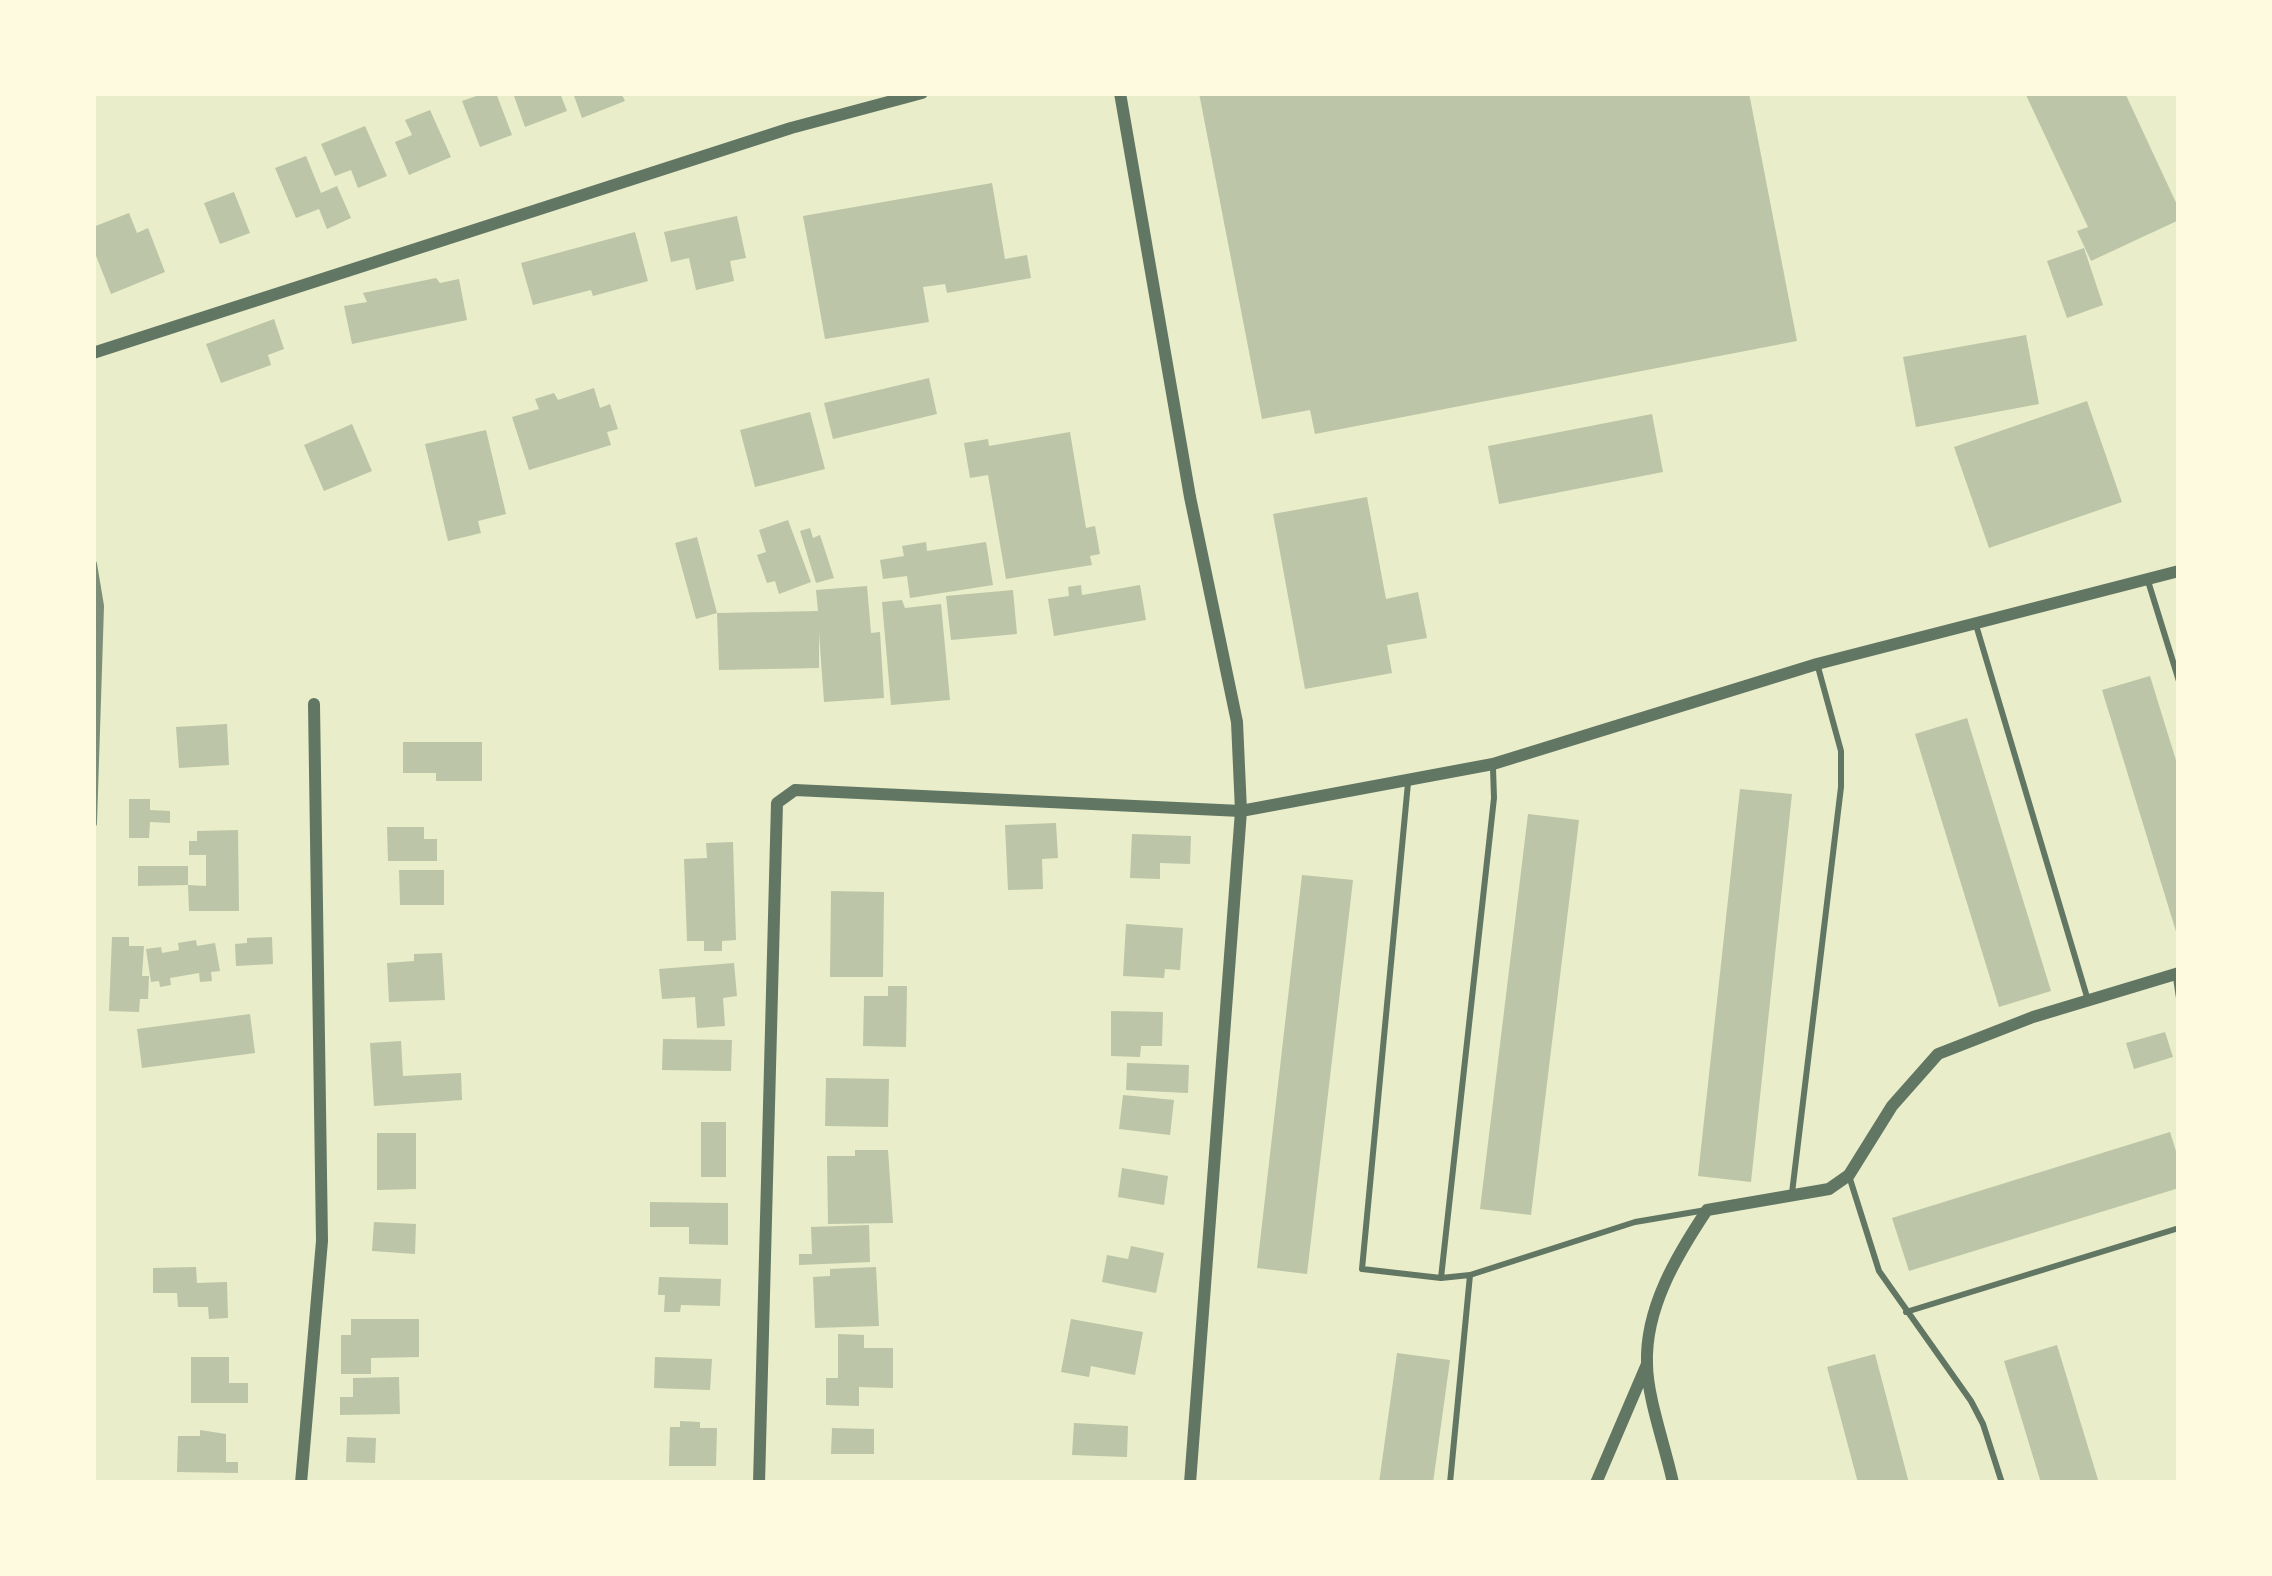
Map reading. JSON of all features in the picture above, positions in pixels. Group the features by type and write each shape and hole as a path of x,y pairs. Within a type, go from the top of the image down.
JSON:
{"street":[{"path":"93,353 791,128 922,93"},
{"path":"1120,93 1190,497 1238,722 1241,811 1190,1483"},
{"path":"759,1483 777,803 795,790 1241,811 1492,764 1817,664 2179,571"},
{"path":"301,1483 322,1240 314,704"},
{"path":"1596,1483 1646,1364 1657,1302 1684,1244 1708,1210 1828,1190 1849,1175 1892,1106 1938,1054 2177,973"},
{"path":"1646,1364 1673,1483"}],"lane":[{"path":"2148,579 2179,680"},
{"path":"1975,623 2088,1001"},
{"path":"1792,1193 1841,787 1841,751 1817,664"},
{"path":"1441,1278 1494,798 1492,764"},
{"path":"1408,783 1362,1269 1441,1278 1470,1276 1635,1222 1708,1210"},
{"path":"2177,973 2179,998"},
{"path":"1849,1175 1870,1253 1971,1401 2002,1483"},
{"path":"1906,1312 2179,1228"},
{"path":"1450,1483 1470,1276"}],"building":[{"path":"496,93 512,135 480,147 462,101"},
{"path":"513,93 560,93 567,111 525,127"},
{"path":"573,93 621,93 625,101 582,118"},
{"path":"1199,93 1749,93 1797,341 1315,434 1310,410 1262,419"},
{"path":"2025,93 2125,93 2179,209 2179,220 2091,261 2077,231 2088,227"},
{"path":"430,110 451,157 409,175 395,142 412,135 405,120"},
{"path":"365,126 387,176 358,188 351,170 335,176 321,144"},
{"path":"306,156 321,193 337,186 351,218 327,229 319,209 296,218 275,168"},
{"path":"992,183 1005,259 1027,255 1031,278 947,293 945,284 923,287 929,322 825,339 803,216"},
{"path":"234,192 250,233 220,244 204,203"},
{"path":"129,213 137,233 148,228 165,272 111,294 93,248 93,227"},
{"path":"737,216 746,258 730,261 734,281 696,290 689,258 671,262 664,232"},
{"path":"635,232 648,281 533,305 521,263"},
{"path":"2084,248 2103,305 2067,318 2047,261"},
{"path":"436,278 440,283 459,279 467,320 352,344 344,306 367,302 363,293"},
{"path":"274,319 284,349 268,355 271,365 221,383 206,344"},
{"path":"2026,335 2039,404 1916,427 1903,357"},
{"path":"929,378 937,414 833,439 824,403"},
{"path":"594,388 600,408 610,404 618,429 607,432 611,445 529,470 512,417 539,409 535,399 554,393 558,400"},
{"path":"2087,401 2122,502 1989,548 1954,447"},
{"path":"810,412 825,469 755,487 740,430"},
{"path":"1652,414 1663,472 1499,504 1488,446"},
{"path":"352,424 372,471 324,491 304,445"},
{"path":"486,430 506,514 478,521 481,533 448,541 425,444"},
{"path":"1070,432 1086,528 1095,526 1100,554 1090,556 1092,565 1006,579 988,475 970,478 964,443 988,439 989,446"},
{"path":"1367,497 1386,599 1418,592 1427,638 1387,645 1392,673 1305,689 1273,514"},
{"path":"788,520 811,582 779,594 775,581 767,583 757,555 766,552 759,530"},
{"path":"810,528 813,538 820,535 834,578 816,583 800,531"},
{"path":"697,537 717,613 696,619 675,543"},
{"path":"926,542 927,551 986,542 993,585 910,598 907,576 883,579 880,560 904,556 902,546"},
{"path":"1081,585 1082,595 1140,585 1146,620 1054,636 1048,599 1069,596 1068,587"},
{"path":"867,586 871,633 880,632 884,698 824,702 819,633 819,668 719,670 717,613 818,611 816,590"},
{"path":"1013,590 1017,634 951,640 946,596"},
{"path":"902,600 905,608 941,604 950,700 891,705 882,602"},
{"path":"2150,676 2179,770 2178,938 2102,690"},
{"path":"1967,718 2051,991 1999,1007 1915,734"},
{"path":"227,724 229,765 179,768 176,727"},
{"path":"403,742 482,742 482,781 436,781 436,773 403,773"},
{"path":"1740,789 1792,794 1751,1182 1698,1176"},
{"path":"129,799 150,799 150,810 170,811 170,823 150,822 149,838 129,838"},
{"path":"1528,814 1579,820 1531,1215 1480,1209"},
{"path":"1056,823 1058,858 1042,859 1043,889 1008,890 1005,825"},
{"path":"387,827 424,827 424,839 437,839 437,861 388,861"},
{"path":"238,830 239,911 189,911 188,885 206,886 206,855 189,855 189,841 197,841 197,831"},
{"path":"1132,834 1191,836 1190,864 1160,863 1160,879 1130,878"},
{"path":"733,842 736,940 722,941 722,951 704,951 704,941 687,941 684,859 707,858 706,843"},
{"path":"138,866 188,866 188,885 138,886"},
{"path":"399,870 444,870 444,905 400,905"},
{"path":"1302,875 1353,880 1307,1274 1257,1268"},
{"path":"831,891 884,892 883,977 830,977"},
{"path":"1126,924 1183,928 1180,970 1165,969 1164,978 1123,976"},
{"path":"112,937 129,937 129,946 144,946 142,976 149,976 148,999 140,999 139,1012 109,1011"},
{"path":"272,937 273,964 236,966 235,944 247,943 247,938"},
{"path":"196,940 197,946 215,943 220,971 211,972 212,981 200,982 199,973 170,978 171,985 160,987 159,981 151,982 146,949 179,950 178,943"},
{"path":"442,953 445,1000 389,1002 387,963 414,961 414,954"},
{"path":"734,963 737,996 723,998 725,1026 697,1028 695,997 662,999 659,969"},
{"path":"888,986 907,986 906,1047 863,1046 864,996 888,996"},
{"path":"1111,1011 1163,1012 1162,1046 1141,1046 1140,1057 1111,1056"},
{"path":"250,1014 255,1053 142,1068 137,1029"},
{"path":"2165,1032 2173,1057 2134,1069 2126,1043"},
{"path":"663,1039 732,1040 731,1071 662,1070"},
{"path":"401,1041 403,1076 461,1073 462,1100 374,1106 370,1043"},
{"path":"1127,1063 1189,1065 1188,1093 1126,1090"},
{"path":"826,1078 889,1079 888,1127 825,1126"},
{"path":"1123,1095 1174,1100 1170,1135 1119,1129"},
{"path":"701,1122 726,1122 726,1177 701,1177"},
{"path":"2170,1132 2179,1161 2179,1188 1909,1271 1892,1218"},
{"path":"377,1133 416,1133 416,1189 377,1190"},
{"path":"855,1150 888,1150 893,1223 828,1224 827,1156 855,1156"},
{"path":"1122,1168 1168,1176 1164,1205 1118,1197"},
{"path":"650,1202 728,1203 728,1245 689,1244 689,1227 650,1227"},
{"path":"374,1222 416,1224 415,1254 372,1251"},
{"path":"869,1225 870,1262 799,1265 799,1254 812,1254 811,1227"},
{"path":"1131,1246 1164,1253 1156,1293 1102,1282 1107,1255 1128,1259"},
{"path":"196,1267 197,1283 227,1282 228,1318 209,1319 208,1307 178,1307 177,1293 153,1293 153,1268"},
{"path":"876,1267 879,1326 815,1328 813,1277 830,1276 830,1269"},
{"path":"659,1277 721,1279 720,1306 681,1305 680,1312 664,1312"},
{"path":"351,1319 419,1319 419,1357 371,1358 371,1374 341,1374 341,1335 351,1335"},
{"path":"1071,1319 1143,1332 1135,1375 1091,1366 1089,1377 1061,1372"},
{"path":"838,1334 864,1335 864,1348 893,1348 893,1388 859,1387 859,1406 826,1405 826,1378 838,1378"},
{"path":"2057,1345 2099,1483 2041,1483 2004,1361"},
{"path":"1397,1353 1450,1360 1433,1483 1379,1483"},
{"path":"1875,1354 1909,1483 1858,1483 1827,1367"},
{"path":"191,1357 229,1357 229,1383 248,1383 248,1403 191,1403"},
{"path":"655,1357 712,1359 710,1390 654,1388"},
{"path":"399,1377 400,1414 340,1415 340,1397 353,1397 353,1378"},
{"path":"680,1421 717,1428 716,1466 669,1466 670,1427 680,1427"},
{"path":"1074,1423 1128,1426 1127,1457 1072,1455"},
{"path":"832,1428 874,1429 874,1454 831,1454"},
{"path":"200,1430 226,1434 226,1462 238,1462 238,1473 177,1472 178,1436 200,1436"},
{"path":"347,1437 376,1438 375,1463 346,1462"}],"railway":[{"path":"93,564 100,606 93,823"}]}
